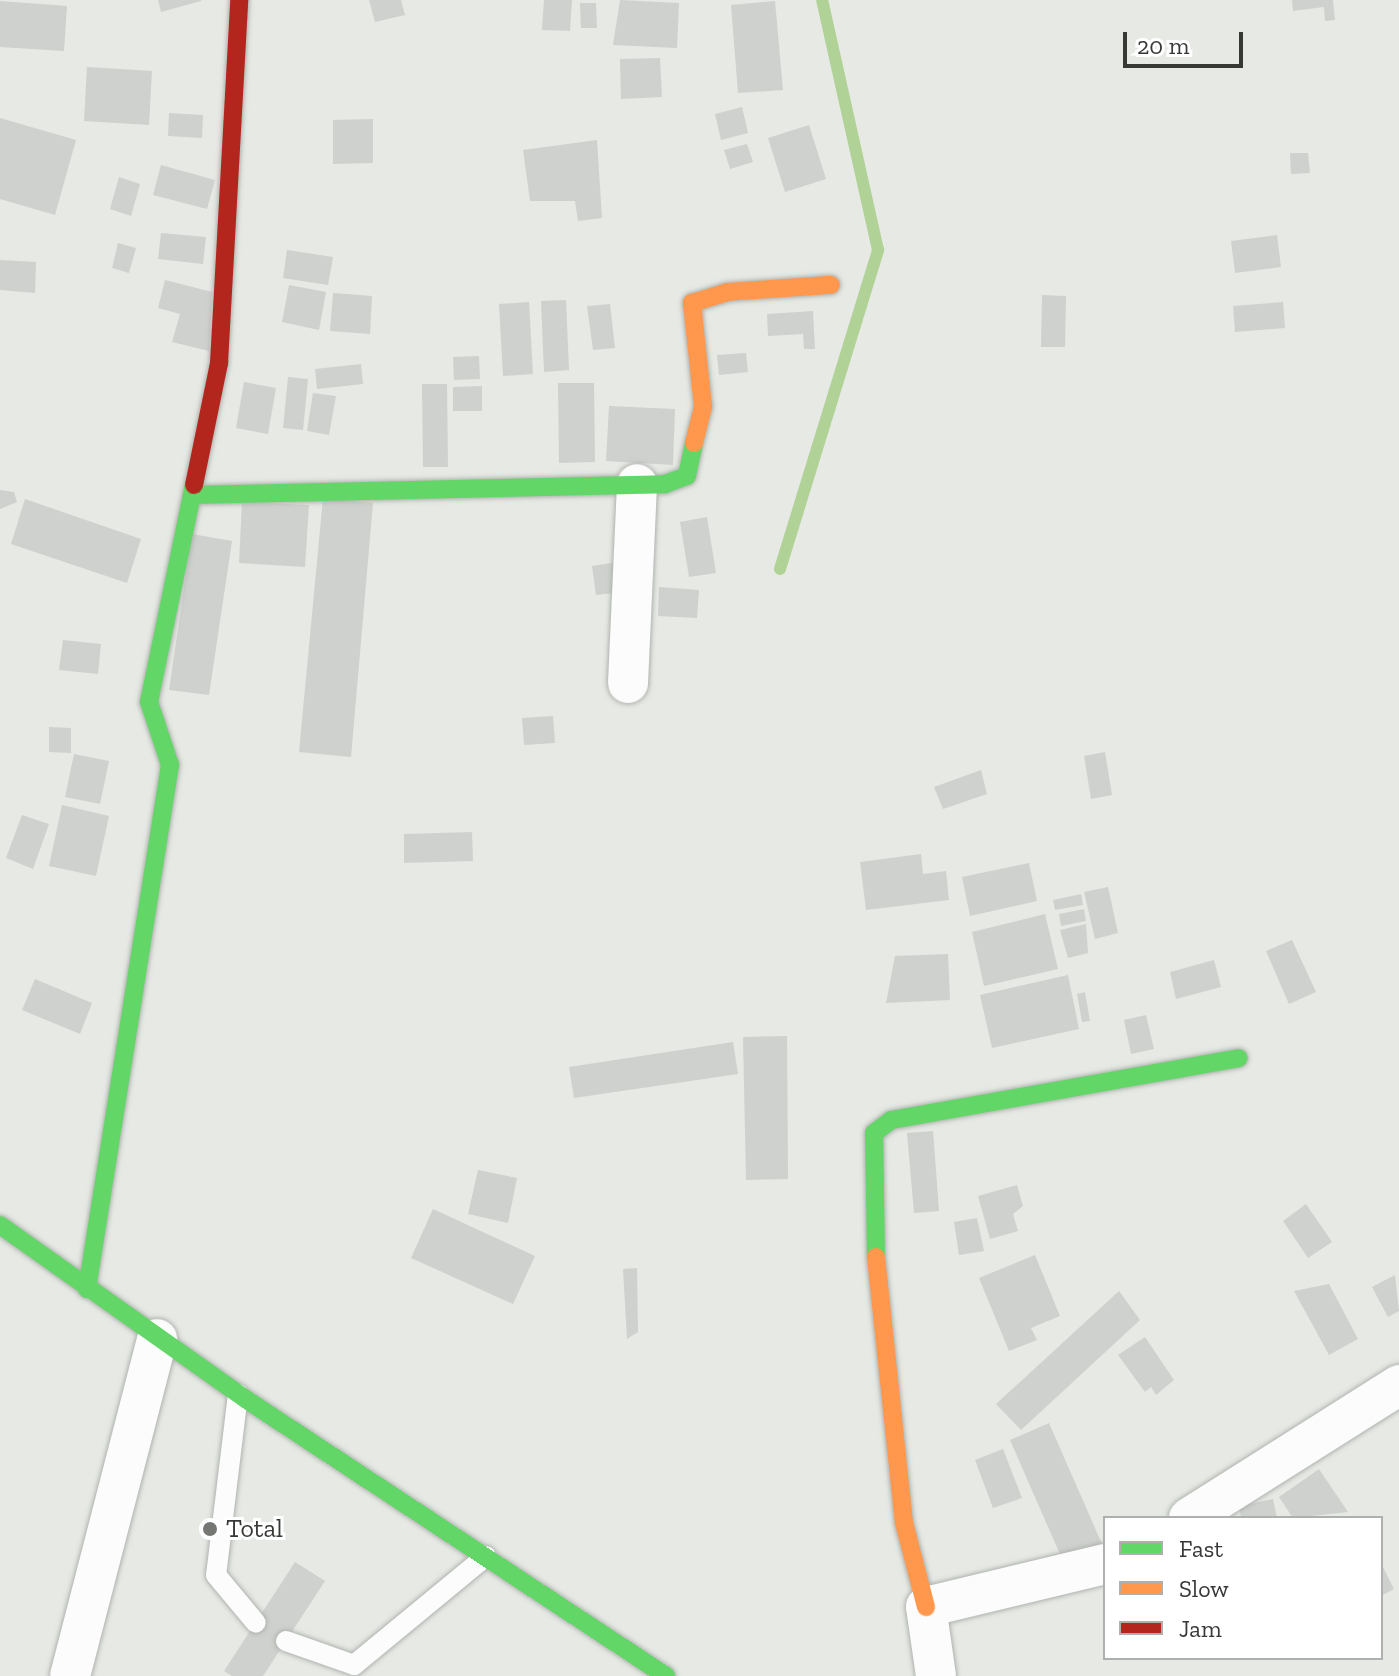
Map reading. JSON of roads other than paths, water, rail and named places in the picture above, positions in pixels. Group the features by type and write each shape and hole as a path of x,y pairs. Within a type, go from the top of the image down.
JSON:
{"street":[{"path":"87,1289 170,765 149,702 219,363 239,0"},
{"path":"193,495 637,484 687,476 695,456 703,406 692,303 727,292 831,285"},
{"path":"628,683 637,484"},
{"path":"936,1676 929,1613 904,1523 870,1197 874,1133 891,1120 1239,1058"},
{"path":"0,1225 238,1394 666,1676"},
{"path":"70,1676 157,1339"},
{"path":"1192,1516 1399,1385"},
{"path":"929,1613 1103,1565"}],"lane":[{"path":"238,1394 216,1575 256,1623"},
{"path":"286,1641 354,1665 486,1556"}],"waterway":[{"path":"780,569 878,250 822,0"}],"place":[{"name":"Total","path":"210,1529"}]}
